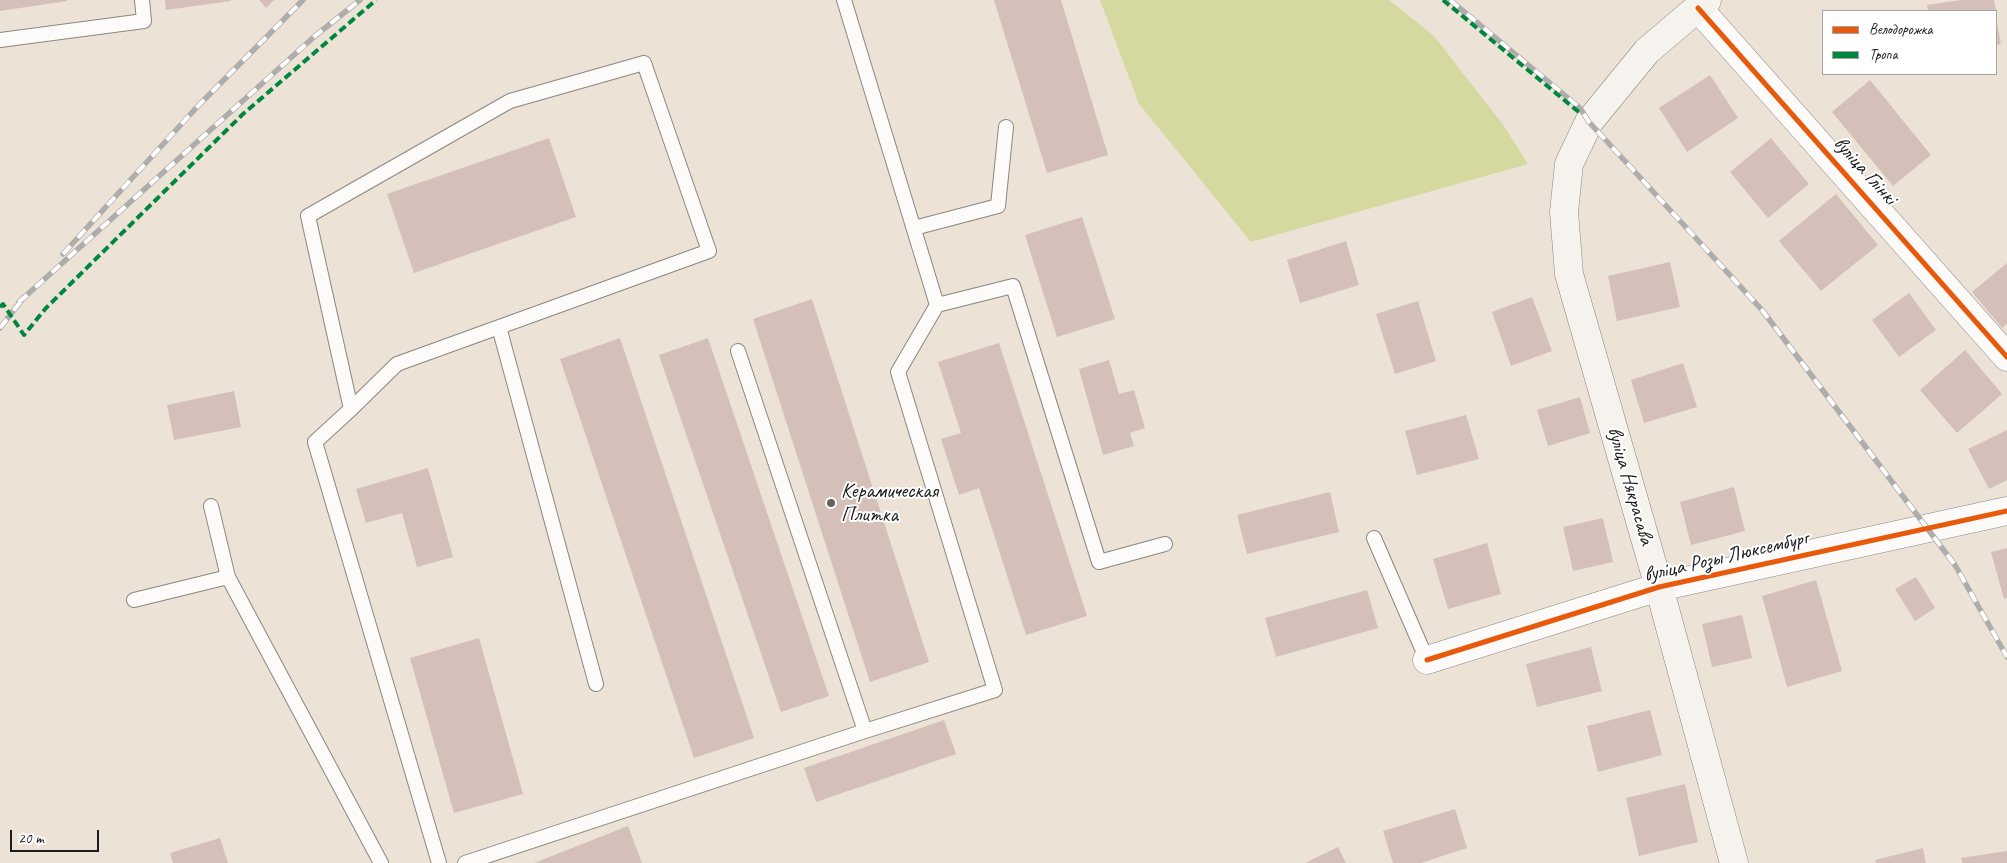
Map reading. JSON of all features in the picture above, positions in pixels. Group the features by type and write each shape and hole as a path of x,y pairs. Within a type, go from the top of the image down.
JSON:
{"main road":[{"name":"вуліца Някрасава","path":"1702,4 1641,58 1589,122 1569,164 1564,212 1569,274 1659,587 1734,863"}],"street":[{"name":"вуліца Глінкі","path":"1702,4 2007,356"},
{"name":"вуліца Розы Люксембург","path":"1427,660 1659,587 2007,511"}],"lane":[{"path":"0,40 144,22 142,0"},
{"path":"844,0 938,305"},
{"path":"350,409 308,216 510,101 644,63 709,251 397,364 350,409 315,442 439,863"},
{"path":"914,228 998,206 1006,127"},
{"path":"465,863 865,730 995,690 898,372 938,305 1013,286 1099,562 1165,544"},
{"path":"499,327 596,684"},
{"path":"738,351 865,730"},
{"path":"211,506 228,577 380,863"},
{"path":"1374,538 1427,660"},
{"path":"134,600 228,577"}],"green space":[{"path":"1100,0 1389,0 1434,36 1504,126 1528,164 1251,242 1139,104"}],"building":[{"path":"0,0 67,0 67,1 0,11"},
{"path":"165,0 231,0 231,1 166,10"},
{"path":"259,0 274,0 266,8"},
{"path":"994,0 1061,0 1108,155 1047,173"},
{"path":"1961,0 1994,0 1996,10 1928,10 1927,5"},
{"path":"1997,23 2001,44 1997,45"},
{"path":"1710,75 1738,118 1687,152 1659,108"},
{"path":"1870,80 1931,155 1893,186 1832,112"},
{"path":"549,138 576,217 414,273 387,194"},
{"path":"1771,138 1809,184 1768,218 1730,172"},
{"path":"1836,194 1878,245 1821,291 1779,241"},
{"path":"1082,217 1115,319 1057,337 1025,235"},
{"path":"1346,241 1359,285 1300,303 1287,260"},
{"path":"1670,262 1680,307 1617,321 1608,276"},
{"path":"2007,263 2007,324 2002,328 1972,292"},
{"path":"1909,293 1936,330 1899,357 1872,320"},
{"path":"1532,297 1552,351 1511,366 1492,312"},
{"path":"812,299 929,662 870,682 753,319"},
{"path":"1418,301 1436,361 1395,374 1376,314"},
{"path":"620,338 754,738 694,758 560,359"},
{"path":"708,338 829,696 781,712 659,355"},
{"path":"999,343 1087,616 1026,635 979,488 959,495 941,439 961,433 938,362"},
{"path":"1965,350 2002,394 1957,433 1920,390"},
{"path":"1109,360 1119,394 1134,390 1145,428 1130,433 1134,446 1103,455 1079,369"},
{"path":"1683,363 1697,407 1644,423 1631,380"},
{"path":"234,391 241,427 174,440 167,405"},
{"path":"1580,397 1590,433 1548,446 1537,410"},
{"path":"1466,415 1479,459 1417,475 1405,431"},
{"path":"2007,430 2007,480 1989,489 1968,449"},
{"path":"428,468 453,557 417,567 402,513 366,523 356,489"},
{"path":"1734,487 1745,531 1691,545 1680,502"},
{"path":"1330,492 1339,532 1247,554 1237,515"},
{"path":"1603,518 1613,562 1573,571 1563,527"},
{"path":"1487,543 1501,594 1448,609 1433,559"},
{"path":"2007,548 2007,598 2004,599 1991,552"},
{"path":"1916,577 1935,608 1915,621 1895,589"},
{"path":"1816,580 1842,671 1787,687 1762,596"},
{"path":"1367,590 1378,628 1276,657 1265,618"},
{"path":"1742,615 1752,658 1712,667 1702,624"},
{"path":"479,638 523,794 454,813 410,658"},
{"path":"1591,647 1602,691 1537,707 1526,664"},
{"path":"1650,710 1662,755 1598,772 1587,726"},
{"path":"944,720 956,754 816,802 804,768"},
{"path":"1685,784 1698,842 1639,856 1626,798"},
{"path":"1455,809 1467,848 1421,863 1393,863 1383,831"},
{"path":"628,826 642,863 534,863"},
{"path":"220,838 228,863 173,863 170,853"},
{"path":"1338,847 1346,863 1305,863"},
{"path":"1923,848 1926,863 1876,863 1875,860"},
{"path":"2007,851 2007,863 1962,863 1961,858"}],"railway":[{"path":"63,254 197,107 303,0"},
{"path":"19,302 315,36 360,0"},
{"path":"1450,0 1580,108 1589,122 1762,310 1955,565 2007,657"},
{"path":"0,328 24,297"}],"marked path":[{"path":"0,307 3,304 24,335 46,308 243,114 376,0"},
{"path":"1443,0 1580,113"}],"cycle path":[{"path":"1698,8 2007,357"},
{"path":"1427,660 1659,587 2007,511"}],"place":[{"name":"Керамическая Плитка","path":"831,503"}]}
